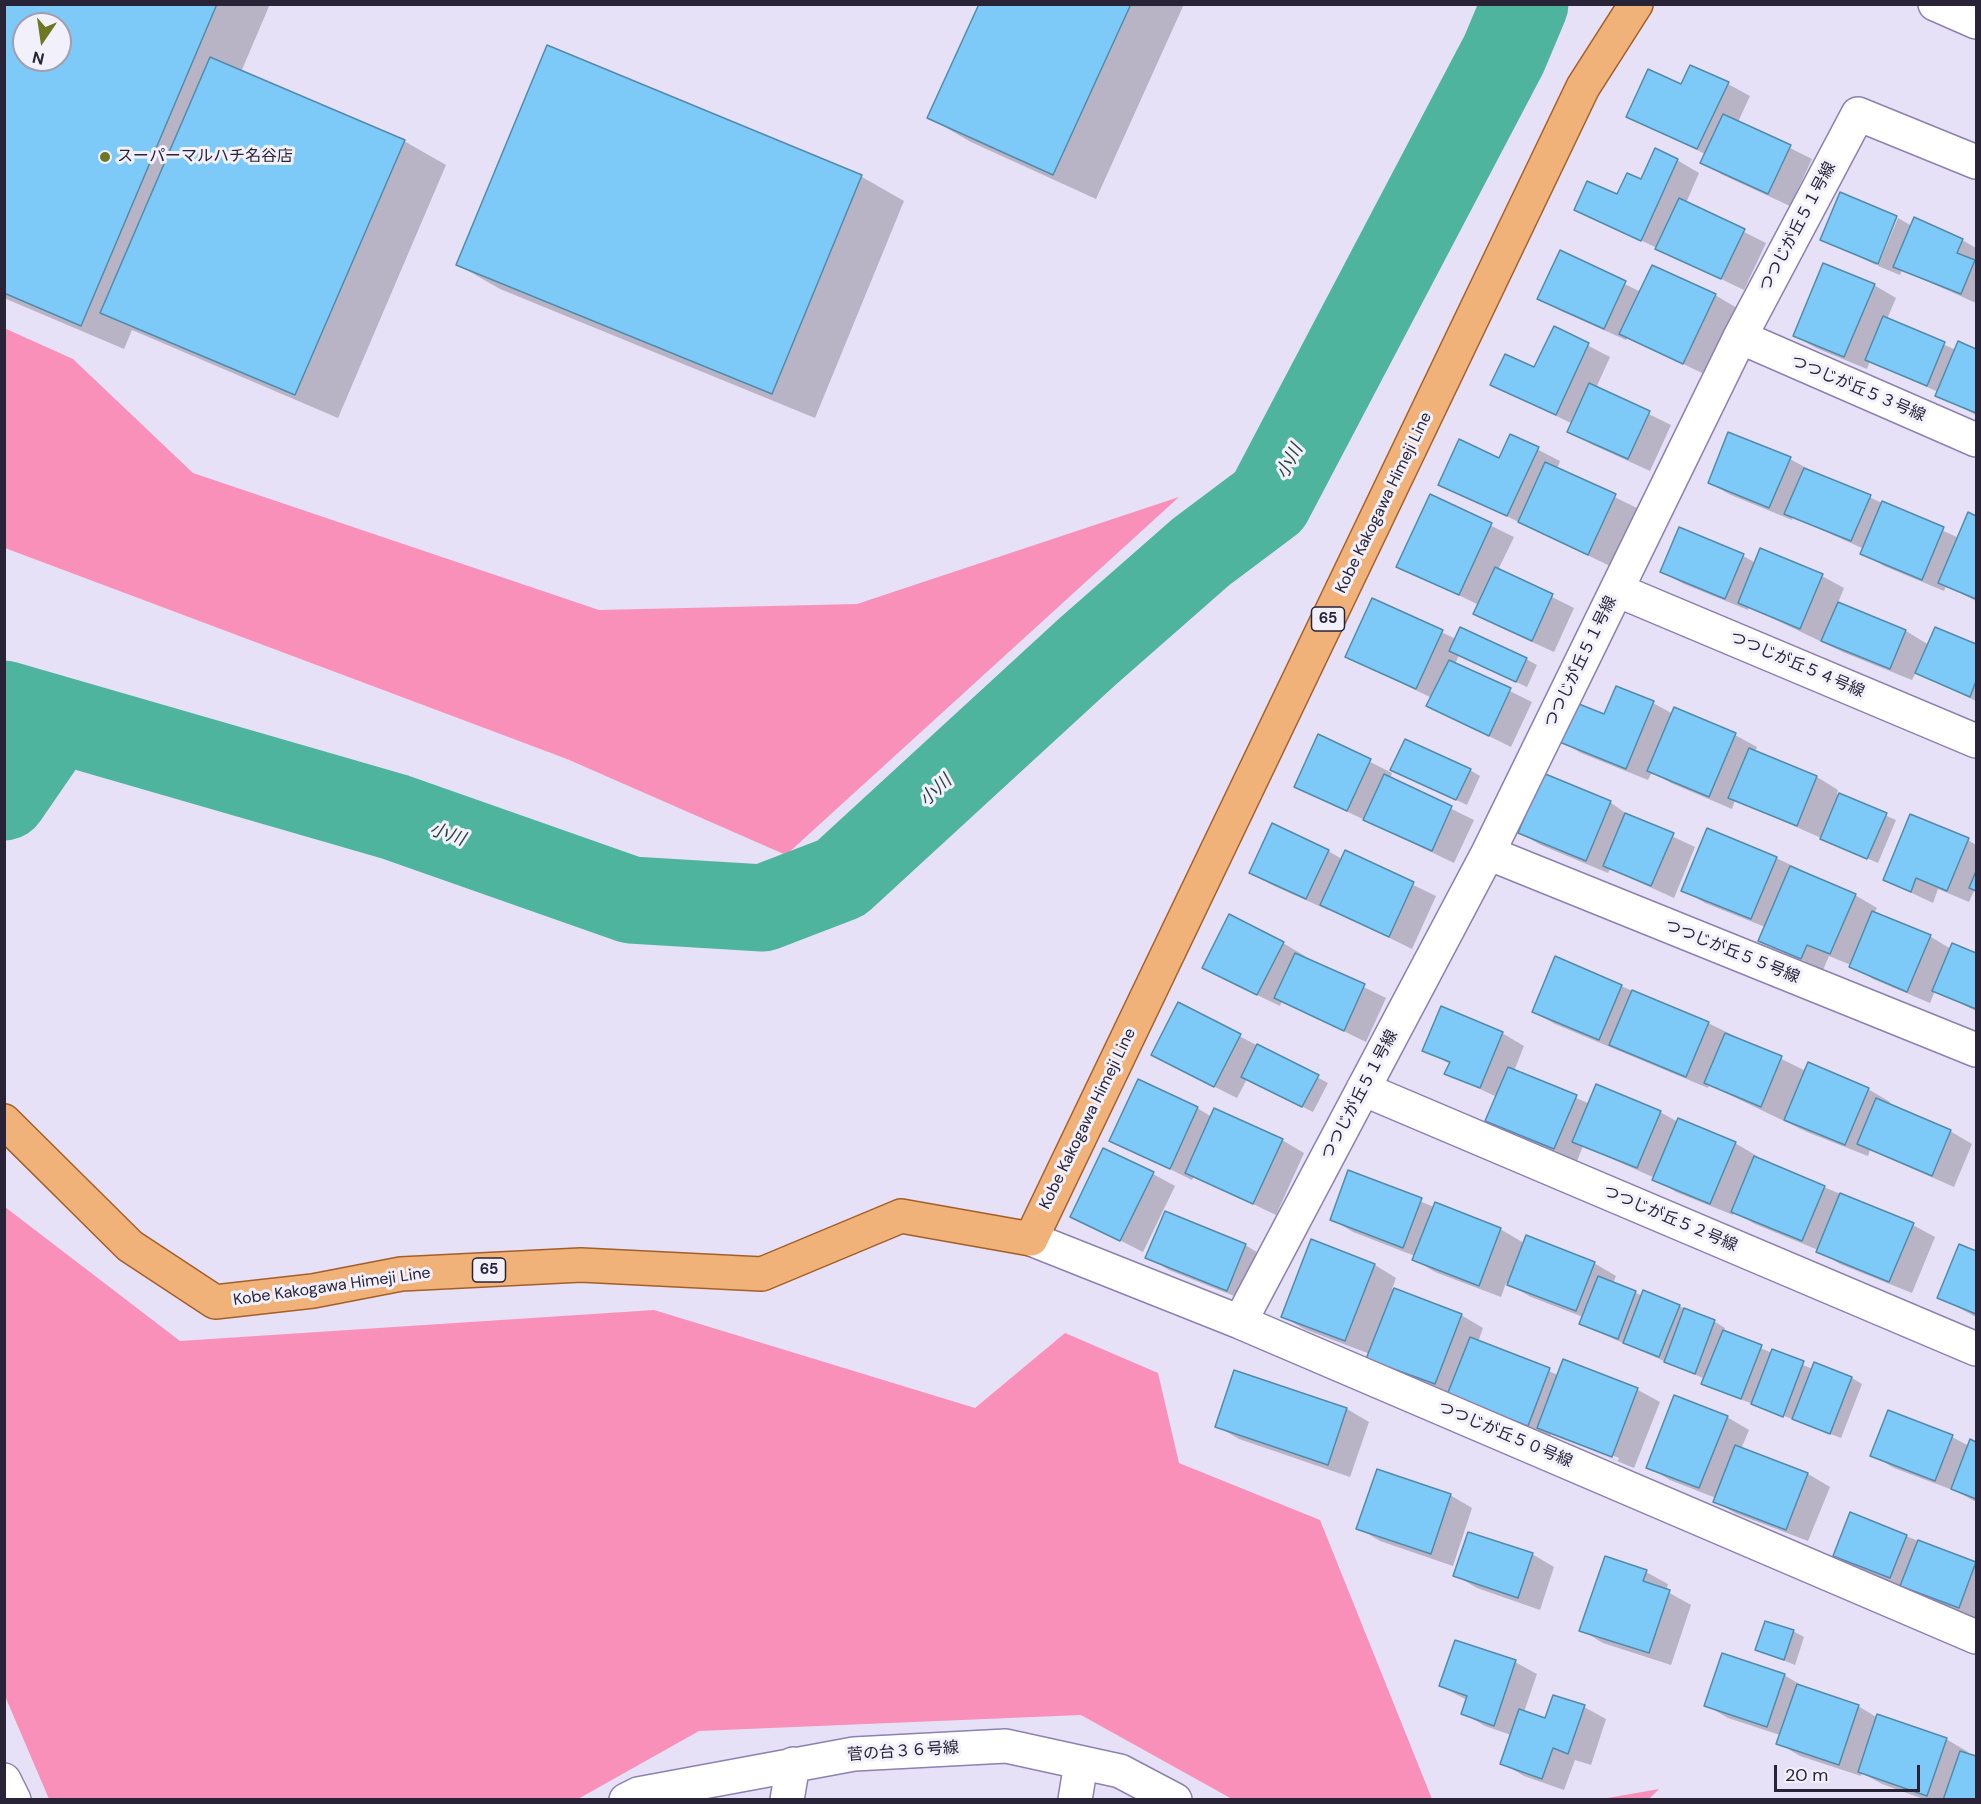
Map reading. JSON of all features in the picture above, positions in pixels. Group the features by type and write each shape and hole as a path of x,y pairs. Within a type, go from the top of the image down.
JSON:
{"main road":[{"name":"Kobe Kakogawa Himeji Line","path":"4,1121 130,1246 215,1302 313,1291 400,1274 581,1265 762,1274 901,1216 1030,1239 1583,87 1636,4"}],"street":[{"path":"1935,4 1977,21"},
{"name":"つつじが丘５１号線","path":"1240,1322 1488,853 1740,337 1858,114 1977,162"},
{"name":"つつじが丘５３号線","path":"1740,337 1977,440"},
{"name":"つつじが丘５４号線","path":"1617,590 1977,741"},
{"name":"つつじが丘５５号線","path":"1488,853 1977,1050"},
{"name":"つつじが丘５２号線","path":"1363,1089 1977,1349"},
{"name":"つつじが丘５０号線","path":"1030,1239 1240,1322 1977,1637"},
{"name":"菅の台３６号線","path":"626,1800 638,1794 854,1754 1006,1746 1120,1771 1175,1800"},
{"path":"1075,1800 1081,1763"},
{"path":"787,1800 793,1764"},
{"path":"4,1780 14,1800"}],"shaded area":[{"path":"4,328 73,359 193,473 599,610 857,604 1179,497 786,855 567,759 5,548"},
{"path":"5,1207 180,1341 654,1310 975,1408 1065,1333 1158,1373 1179,1463 1320,1520 1432,1799 1232,1799 1081,1715 699,1731 578,1799 49,1799 5,1696"},
{"path":"1659,1789 1649,1799 1602,1799"}],"building":[{"path":"4,4 217,4 81,326 4,293"},
{"path":"979,4 1131,4 1053,175 927,118"},
{"path":"547,45 862,175 772,394 456,265"},
{"path":"210,57 405,140 295,395 100,313"},
{"path":"1690,65 1729,82 1697,149 1626,117 1648,69 1681,84"},
{"path":"1723,114 1791,145 1768,194 1700,163"},
{"path":"1655,148 1678,159 1641,241 1574,210 1587,181 1617,194 1627,173 1641,179"},
{"path":"1840,192 1897,216 1878,264 1820,240"},
{"path":"1679,198 1745,229 1721,279 1655,249"},
{"path":"1914,217 1963,239 1957,253 1975,260 1961,294 1893,267"},
{"path":"1560,250 1626,281 1604,329 1537,299"},
{"path":"1823,263 1875,284 1844,357 1793,336"},
{"path":"1652,265 1716,294 1683,364 1619,334"},
{"path":"1883,316 1945,342 1927,386 1865,360"},
{"path":"1554,326 1589,343 1556,415 1490,385 1505,354 1534,367"},
{"path":"1958,341 1976,349 1976,413 1935,396"},
{"path":"1589,383 1650,411 1628,459 1567,432"},
{"path":"1728,432 1791,457 1769,508 1708,483"},
{"path":"1510,434 1539,447 1507,516 1438,485 1459,439 1499,458"},
{"path":"1545,462 1616,494 1588,555 1518,522"},
{"path":"1804,468 1871,495 1851,541 1784,514"},
{"path":"1430,494 1492,523 1459,595 1396,567"},
{"path":"1882,501 1944,527 1922,580 1860,554"},
{"path":"1968,512 1976,516 1976,599 1938,583"},
{"path":"1679,527 1744,554 1725,599 1660,572"},
{"path":"1760,548 1823,574 1800,629 1738,603"},
{"path":"1495,567 1553,594 1532,641 1473,614"},
{"path":"1372,598 1443,630 1416,689 1345,657"},
{"path":"1838,602 1906,630 1890,669 1821,641"},
{"path":"1460,627 1527,658 1516,682 1449,651"},
{"path":"1935,627 1976,644 1976,681 1970,697 1915,673"},
{"path":"1449,660 1511,688 1489,736 1426,706"},
{"path":"1616,686 1654,701 1626,769 1557,741 1574,702 1604,714"},
{"path":"1674,707 1736,733 1709,797 1647,771"},
{"path":"1318,734 1371,759 1347,811 1294,787"},
{"path":"1405,739 1471,769 1456,800 1390,770"},
{"path":"1749,748 1817,776 1797,826 1728,798"},
{"path":"1543,773 1611,801 1586,861 1518,833"},
{"path":"1384,774 1452,806 1432,851 1363,820"},
{"path":"1839,793 1887,813 1867,859 1820,839"},
{"path":"1625,813 1674,833 1651,886 1603,866"},
{"path":"1910,814 1969,838 1947,891 1916,878 1911,892 1883,880"},
{"path":"1272,823 1329,850 1306,899 1249,873"},
{"path":"1707,828 1777,857 1751,919 1681,891"},
{"path":"1345,850 1414,882 1389,937 1320,905"},
{"path":"1790,866 1856,894 1830,954 1807,945 1801,959 1758,941"},
{"path":"1976,871 1976,891 1969,888"},
{"path":"1872,911 1931,935 1907,992 1849,967"},
{"path":"1229,914 1284,942 1257,995 1202,968"},
{"path":"1952,943 1976,953 1976,1009 1932,991"},
{"path":"1295,953 1365,984 1344,1031 1274,998"},
{"path":"1555,956 1622,985 1599,1040 1532,1012"},
{"path":"1632,990 1709,1022 1686,1077 1609,1045"},
{"path":"1178,1002 1241,1034 1214,1087 1151,1055"},
{"path":"1441,1006 1503,1032 1480,1088 1444,1074 1450,1062 1422,1051"},
{"path":"1725,1033 1782,1056 1761,1107 1704,1083"},
{"path":"1257,1044 1319,1075 1302,1107 1241,1077"},
{"path":"1808,1062 1869,1088 1845,1145 1784,1120"},
{"path":"1508,1067 1577,1095 1554,1149 1485,1121"},
{"path":"1138,1079 1198,1107 1170,1169 1109,1141"},
{"path":"1596,1084 1661,1111 1637,1168 1572,1142"},
{"path":"1876,1098 1951,1130 1932,1176 1857,1144"},
{"path":"1214,1108 1283,1139 1253,1204 1185,1173"},
{"path":"1678,1118 1736,1142 1710,1204 1652,1180"},
{"path":"1103,1148 1154,1172 1120,1241 1070,1217"},
{"path":"1754,1156 1825,1186 1802,1241 1731,1212"},
{"path":"1348,1170 1422,1198 1403,1248 1330,1220"},
{"path":"1840,1193 1914,1223 1889,1282 1816,1252"},
{"path":"1435,1202 1501,1228 1479,1286 1412,1260"},
{"path":"1165,1211 1246,1244 1227,1291 1145,1258"},
{"path":"1526,1235 1595,1262 1576,1311 1507,1285"},
{"path":"1311,1239 1375,1264 1345,1341 1281,1317"},
{"path":"1959,1244 1976,1251 1976,1314 1937,1298"},
{"path":"1598,1276 1636,1291 1618,1339 1579,1324"},
{"path":"1394,1288 1462,1314 1435,1384 1366,1359"},
{"path":"1643,1290 1680,1305 1659,1357 1623,1343"},
{"path":"1684,1308 1715,1320 1695,1374 1664,1362"},
{"path":"1723,1330 1762,1345 1741,1399 1701,1384"},
{"path":"1470,1337 1550,1368 1528,1426 1447,1395"},
{"path":"1772,1349 1804,1361 1783,1417 1751,1404"},
{"path":"1563,1359 1638,1388 1612,1457 1537,1428"},
{"path":"1814,1362 1852,1377 1830,1434 1792,1419"},
{"path":"1234,1370 1347,1408 1328,1465 1215,1427"},
{"path":"1674,1395 1728,1416 1699,1488 1646,1468"},
{"path":"1888,1410 1953,1435 1935,1481 1870,1456"},
{"path":"1970,1439 1976,1442 1976,1499 1951,1489"},
{"path":"1735,1445 1808,1473 1786,1530 1713,1502"},
{"path":"1377,1469 1451,1494 1431,1554 1356,1529"},
{"path":"1850,1512 1907,1535 1890,1578 1833,1556"},
{"path":"1468,1532 1533,1553 1518,1598 1453,1576"},
{"path":"1918,1540 1976,1562 1959,1608 1900,1586"},
{"path":"1605,1556 1647,1570 1643,1581 1670,1590 1649,1653 1579,1631"},
{"path":"1765,1621 1794,1630 1784,1660 1755,1650"},
{"path":"1455,1640 1516,1660 1494,1726 1461,1714 1467,1696 1439,1686"},
{"path":"1722,1653 1785,1674 1767,1727 1704,1706"},
{"path":"1797,1684 1859,1705 1839,1765 1776,1744"},
{"path":"1553,1695 1585,1705 1568,1754 1553,1748 1542,1779 1500,1764 1519,1709 1545,1718"},
{"path":"1877,1714 1947,1738 1927,1796 1858,1772"},
{"path":"1960,1751 1976,1756 1976,1800 1943,1800"}],"waterway":[{"name":"小川","path":"4,704 395,817 631,900 763,908 841,878 1087,652 1201,552 1269,501 1504,54 1525,4"},
{"path":"4,797 57,720"}],"place":[{"name":"スーパーマルハチ名谷店","path":"105,157"}]}
